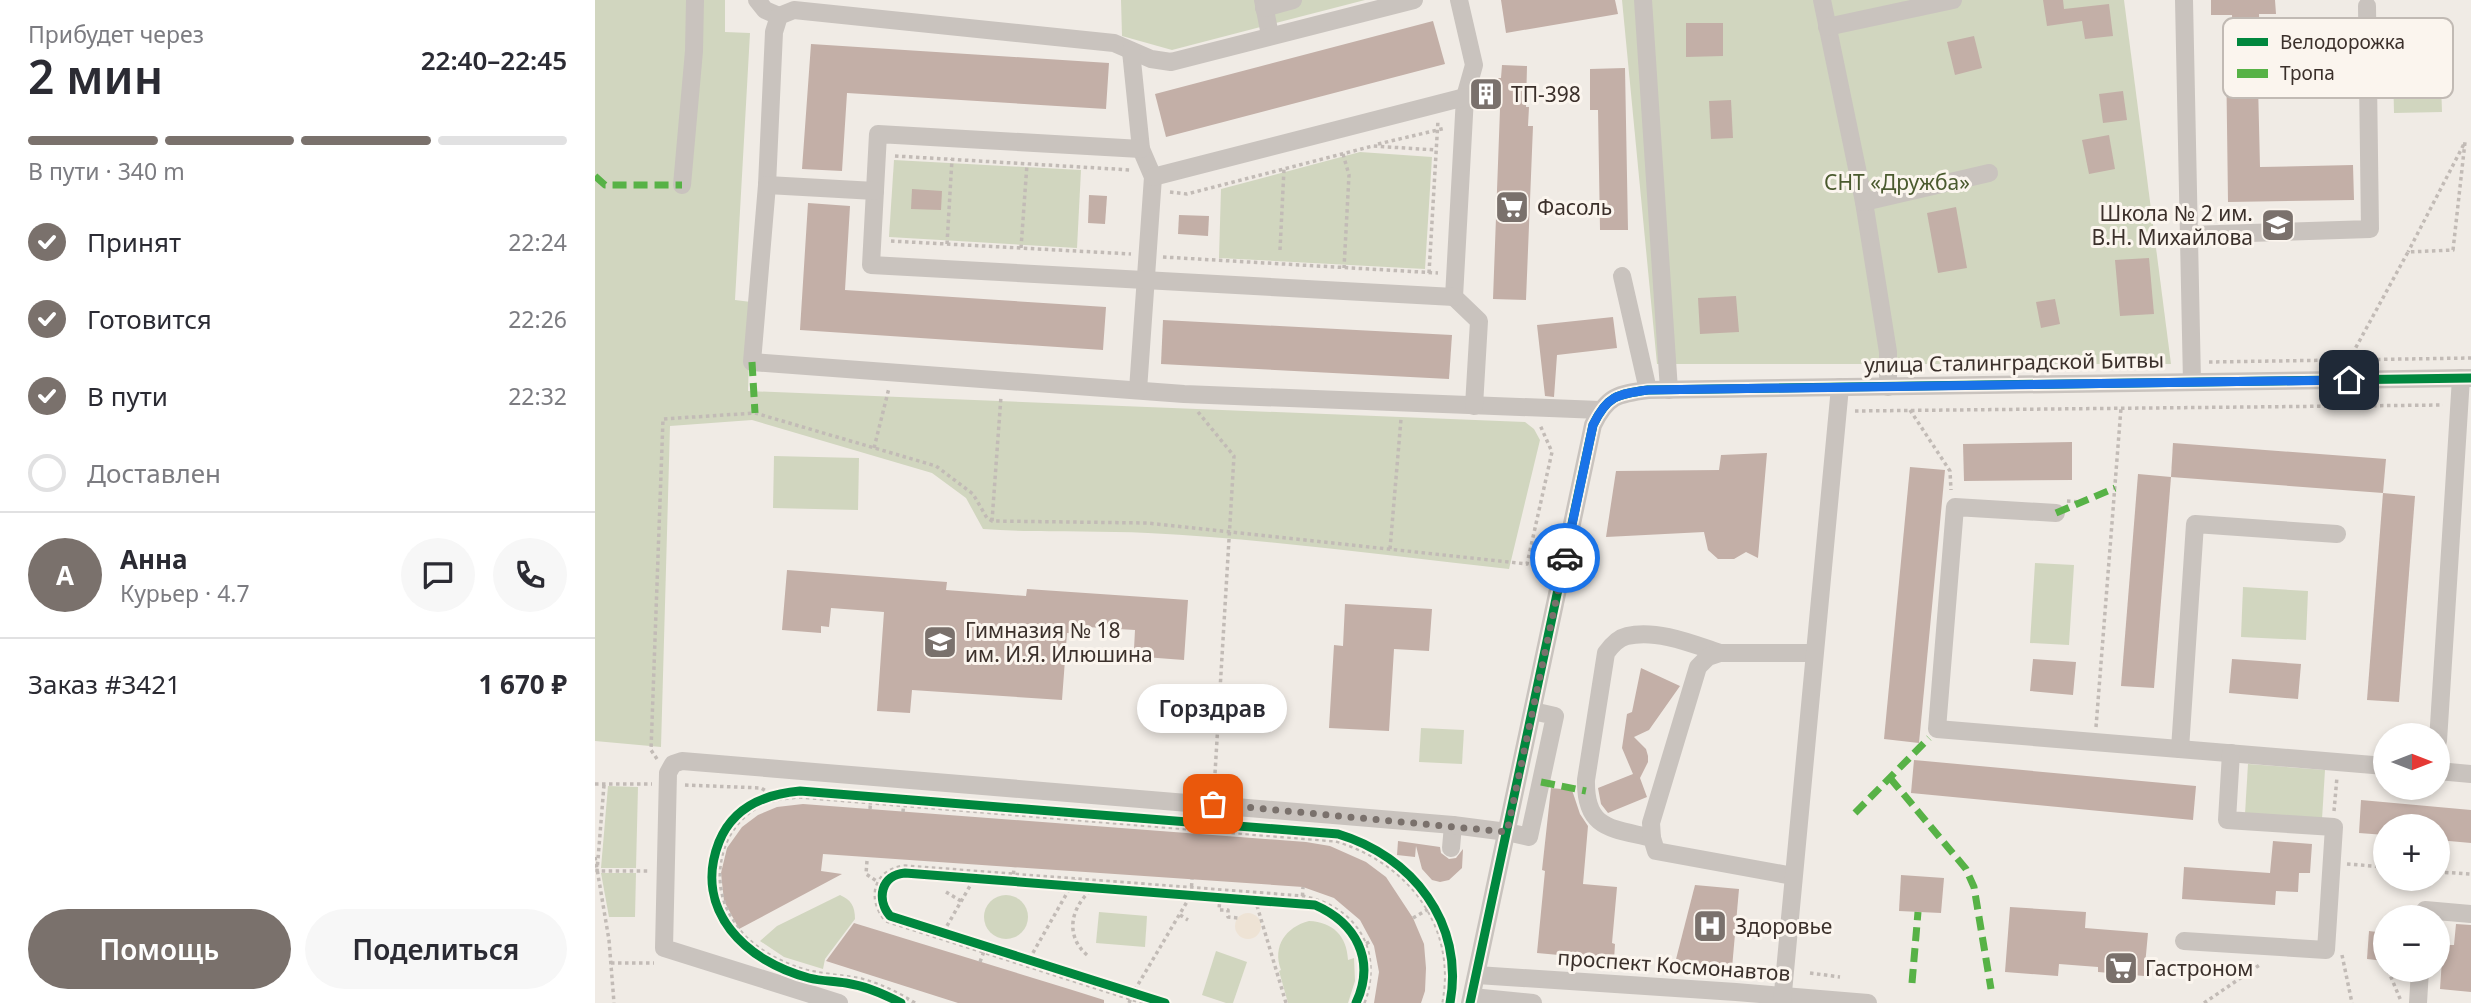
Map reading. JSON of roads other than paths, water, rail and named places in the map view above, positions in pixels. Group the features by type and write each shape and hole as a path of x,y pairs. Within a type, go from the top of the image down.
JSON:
{"street":[{"path":"683,185 694,51 695,0"},
{"path":"757,0 765,10 779,16 794,10 1114,43 1151,60 1171,62 1414,0"},
{"path":"1270,35 1263,4 1293,0"},
{"path":"1454,297 1465,97 1474,65 1459,0"},
{"path":"1643,0 1669,390"},
{"path":"1822,0 1864,202 1888,352 1888,387"},
{"path":"1828,27 1953,0"},
{"path":"2184,0 2192,382"},
{"path":"2367,6 2367,18"},
{"path":"779,16 774,32 767,185 752,362 1184,394 1600,410"},
{"path":"1131,51 1142,149 1152,174 1155,256 1146,280 1138,390"},
{"path":"1152,174 1465,97"},
{"path":"2189,235 2370,229 2368,98"},
{"path":"1142,149 878,134 871,265 1454,297 1479,321 1474,405"},
{"path":"1864,202 1989,173"},
{"path":"767,185 875,191"},
{"path":"1622,276 1648,390"},
{"path":"2440,723 2462,489 2459,405 2466,378"},
{"name":"улица Сталинградской Битвы","path":"1782,999 1840,387 2466,378"},
{"path":"1533,1003 1471,1000 1593,425 1600,410 1612,397 1648,390 1840,387"},
{"path":"2056,513 1955,508 1937,729 2373,765"},
{"path":"2180,749 2195,524 2337,534"},
{"path":"1652,838 1600,824 1591,813 1587,801 1586,780 1606,653 1614,642 1627,636 1650,636 1678,640 1720,653 1813,653"},
{"path":"1720,653 1708,657 1698,667 1651,823 1656,851 1793,876"},
{"path":"2184,941 2326,950 2333,828 2227,820 2231,753"},
{"path":"839,1003 664,948 668,773 673,764 682,761 1213,804 1507,832"},
{"path":"2450,772 2471,774"},
{"path":"1451,848 1453,825"},
{"path":"2450,912 2471,914"},
{"name":"проспект Космонавтов","path":"1477,975 1782,999 1868,1003"},
{"path":"2418,1003 2419,982"}],"place":[{"name":"ТП-398","path":"1486,94"},
{"name":"Фасоль","path":"1512,207"},
{"name":"Школа № 2 им. В.Н. Михайлова","path":"2278,225"},
{"name":"Гимназия № 18 им. И.Я. Илюшина","path":"940,642"},
{"name":"Горздрав","path":"1213,804"},
{"name":"Здоровье","path":"1710,926"},
{"name":"Гастроном","path":"2121,968"}],"park label":[{"name":"СНТ «Дружба»","path":"1897,182"}]}
